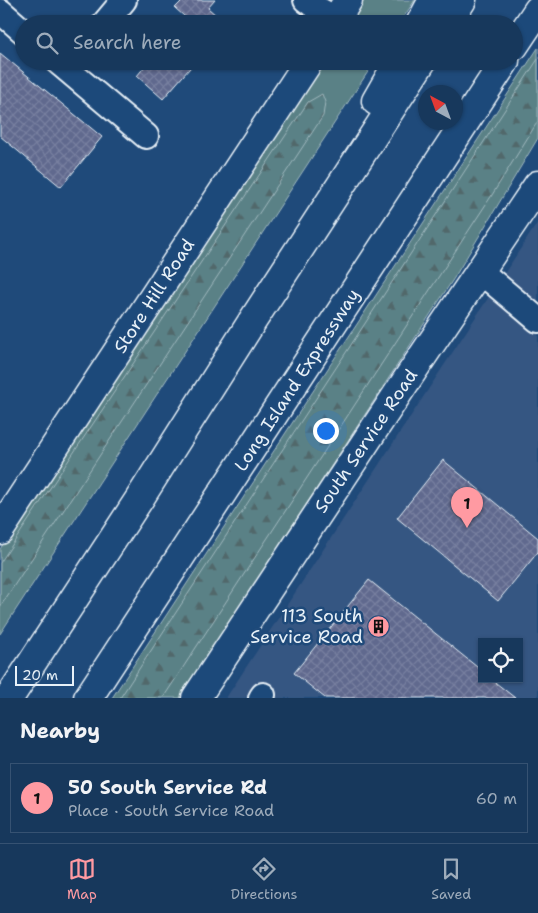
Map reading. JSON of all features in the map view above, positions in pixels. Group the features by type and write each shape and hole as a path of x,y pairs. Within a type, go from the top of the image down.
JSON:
{"main road":[{"path":"425,15 433,0"},
{"path":"453,15 462,0"},
{"path":"523,32 538,10"},
{"name":"Store Hill Road","path":"0,530 303,70"},
{"path":"253,320 394,70"},
{"path":"9,698 416,70"},
{"name":"Long Island Expressway","path":"88,698 498,70"},
{"name":"South Service Road","path":"196,698 538,185"}],"street":[{"path":"112,15 124,0"},
{"path":"306,0 318,9 339,14"},
{"path":"0,11 15,24"},
{"path":"73,70 146,136"},
{"path":"481,272 538,320"}],"shaded area":[{"path":"538,222 538,698 226,698"}],"green space":[{"path":"361,0 415,0 405,15 351,15"},
{"path":"538,48 538,138 454,278 180,698 112,698"},
{"path":"538,59 538,121 492,195 163,698 120,698"},
{"path":"315,70 369,70 0,634 0,549"},
{"path":"322,94 325,102 323,116 0,607 0,563 308,102"}],"building":[{"path":"183,0 215,0 208,8 216,15 183,15 175,8"},
{"path":"0,53 15,65 15,70 21,70 102,137 61,187 0,136"},
{"path":"142,70 188,70 163,99 137,76"},
{"path":"443,460 538,538 538,552 498,601 397,518"},
{"name":"113 South Service Road","path":"369,580 478,668 478,683 496,683 515,698 325,698 294,673"}],"place":[{"name":"50 South Service Rd","path":"467,528"},
{"name":"113 South Service Road","path":"379,626"}]}
